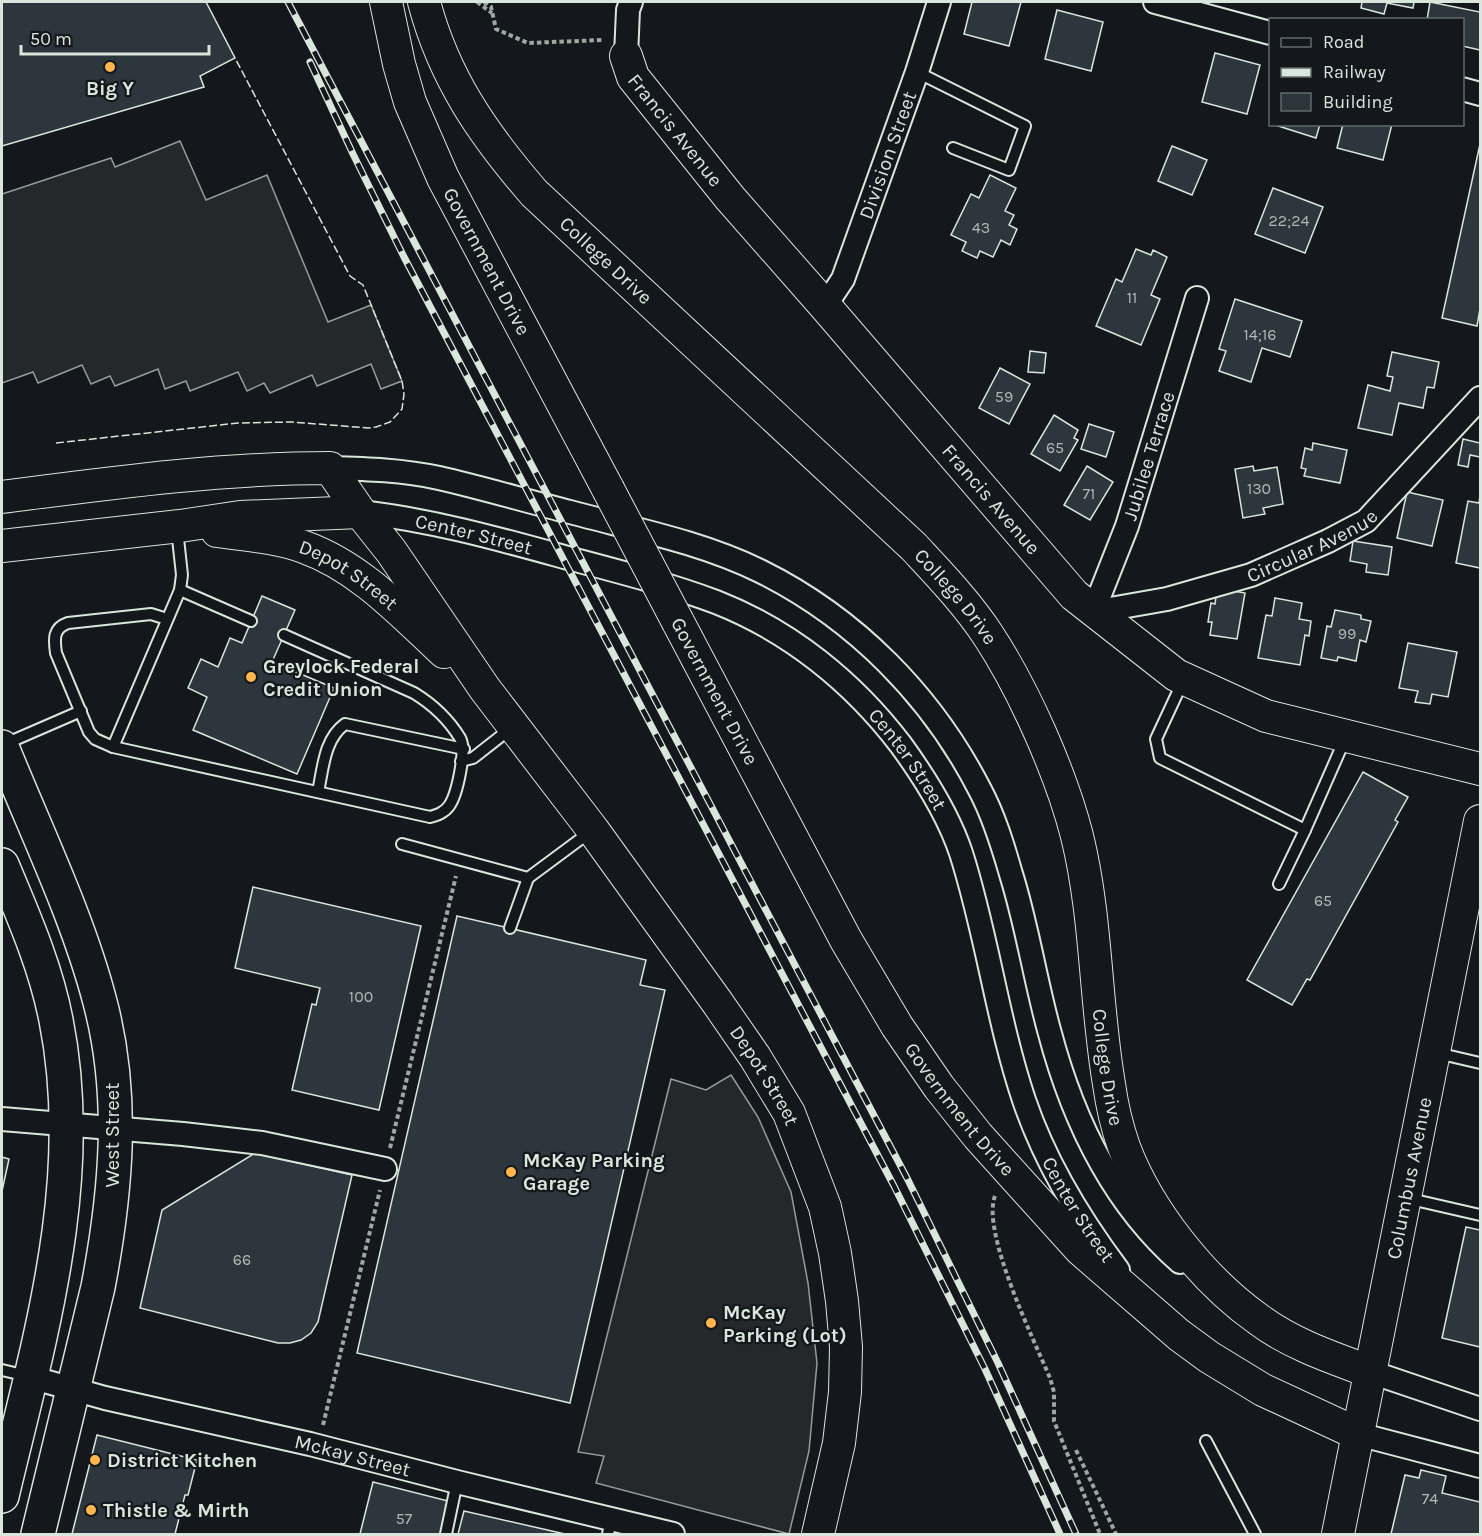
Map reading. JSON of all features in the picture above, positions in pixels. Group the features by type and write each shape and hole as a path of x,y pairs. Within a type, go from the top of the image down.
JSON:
{"highway":[{"name":"West Street","path":"2,746 85,951 106,1029 115,1094 114,1182 106,1248 38,1534"},
{"path":"2,1496 16,1373 52,1278 66,1176 68,1125 65,1074 56,1018 41,965 3,875"}],"street":[{"name":"Government Drive","path":"386,2 399,64 410,102 443,178 846,940 897,1026 957,1111 1016,1180 1081,1250 1152,1314"},
{"name":"College Drive","path":"424,2 437,44 462,97 499,152 534,193 914,547 957,595 988,635 1036,725 1076,835 1087,894 1109,1084 1115,1118 1124,1148 1158,1212 1183,1245 1206,1273 1258,1320"},
{"path":"625,47 628,10 632,2"},
{"name":"Division Street","path":"825,306 843,279 939,2"},
{"path":"1155,2 1269,33"},
{"name":"Francis Avenue","path":"625,47 633,77 730,198 1059,577 1093,612 1176,675 1266,716 1480,769"},
{"path":"1464,90 1480,94"},
{"name":"Jubilee Terrace","path":"1093,612 1128,526 1197,298"},
{"name":"Circular Avenue","path":"1093,612 1167,599 1251,575 1328,541 1366,521 1480,398"},
{"name":"Center Street","path":"2,497 193,473 330,468 374,469 438,478 694,546 758,570 787,586 849,626 876,651 907,682 962,757 998,831 1012,876 1059,1066 1073,1106 1091,1147 1112,1182 1150,1233 1200,1280 1258,1320 1313,1350 1480,1409"},
{"name":"Depot Street","path":"330,468 360,512 391,551 485,689 593,830 755,1057 789,1113 825,1207 835,1253 846,1347 845,1392 839,1443 818,1534"},
{"name":"Center Street","path":"2,546 178,526 240,516 360,512 434,523 478,533 619,572 716,603 781,634 822,663 852,689 890,731 939,802 960,850 981,924 1008,1046 1034,1126 1055,1172 1083,1221 1152,1314 1209,1357 1286,1402 1358,1434 1480,1466"},
{"name":"Depot Street","path":"178,526 282,541 303,546 338,563 387,599 485,689"},
{"name":"Columbus Avenue","path":"1338,1534 1480,821"},
{"path":"2,1119 262,1143 385,1169"},
{"name":"Mckay Street","path":"16,1373 105,1398 310,1444 458,1482 609,1527 673,1534"}],"lane":[{"path":"916,72 1025,126 1009,170 953,148"},
{"path":"113,747 180,590 182,575 178,526"},
{"path":"180,590 251,621"},
{"path":"167,619 151,614 60,626 56,632 54,641 56,653 89,732 96,739 113,747 430,817 440,814 449,807 454,797 464,749 460,738 432,704 414,693 284,635"},
{"path":"1185,678 1156,739 1160,758 1305,830"},
{"path":"2,746 81,711"},
{"path":"318,792 330,740 345,724 464,749"},
{"path":"461,761 473,758 513,727"},
{"path":"1279,884 1346,736"},
{"path":"510,928 528,878 593,830"},
{"path":"402,844 528,878"},
{"path":"1435,1052 1480,1063"},
{"path":"1406,1198 1480,1215"},
{"path":"1206,1441 1255,1534"},
{"path":"446,1534 458,1482"}],"path":[{"path":"477,2 493,13"},
{"path":"484,2 491,7 496,29 528,43 625,47"},
{"path":"322,1426 460,860"},
{"path":"1001,1190 996,1194 993,1206 995,1235 1013,1291 1050,1378 1054,1392 1054,1421 1100,1534"},
{"path":"1076,1450 1116,1534"}],"shaded area":[{"path":"180,141 206,200 267,175 328,322 371,305 402,381 381,389 371,364 317,386 312,375 270,393 264,383 247,391 238,372 190,391 186,381 165,389 158,369 115,386 110,376 91,384 82,365 38,383 33,372 2,383 2,194 111,158 115,167"},
{"name":"McKay Parking (Lot)","path":"731,1075 758,1117 791,1192 808,1283 817,1363 809,1451 789,1534 596,1483 604,1456 578,1452 671,1079 706,1090"}],"building":[{"name":"Big Y","path":"2,2 206,2 235,58 200,76 204,87 2,146"},
{"path":"972,2 1021,2 1009,46 964,34"},
{"path":"1362,2 1414,2 1413,8 1387,3 1384,14 1361,8"},
{"path":"1430,2 1480,12 1480,50 1464,46 1464,18 1427,18"},
{"path":"1057,10 1103,22 1091,71 1045,59"},
{"path":"1215,53 1260,65 1247,114 1202,102"},
{"path":"1278,126 1319,126 1316,138"},
{"path":"1342,126 1392,126 1383,160 1337,148"},
{"path":"1480,144 1480,309 1477,326 1442,318"},
{"path":"1172,146 1207,160 1192,195 1158,181"},
{"path":"990,175 1016,188 1005,211 1014,215 1009,225 1017,229 1010,245 1001,240 993,257 980,251 977,258 962,251 966,242 951,235 971,194 979,198"},
{"path":"1273,188 1323,207 1305,253 1255,234"},
{"path":"1136,249 1151,255 1153,250 1167,257 1151,295 1160,299 1141,345 1096,326 1116,279 1122,282"},
{"path":"1235,299 1302,321 1290,357 1262,348 1251,382 1219,371 1226,351 1219,349"},
{"path":"1030,351 1046,353 1044,373 1028,372"},
{"path":"1392,352 1439,362 1434,388 1427,387 1423,408 1399,403 1392,435 1358,428 1368,385 1390,391 1393,377 1387,376"},
{"path":"1000,368 1030,384 1009,424 979,408"},
{"path":"1054,415 1078,430 1074,438 1078,440 1060,471 1031,454"},
{"path":"1089,424 1114,432 1106,457 1081,449"},
{"path":"1463,439 1480,443 1480,457 1470,455 1468,467 1458,465"},
{"path":"1313,443 1347,450 1340,483 1304,476 1306,469 1301,468 1305,448 1312,450"},
{"path":"1087,466 1113,482 1090,520 1064,505"},
{"path":"1253,466 1254,471 1277,467 1283,504 1263,508 1265,514 1243,518 1235,469"},
{"path":"1407,492 1443,500 1432,546 1397,538"},
{"path":"1480,495 1480,568 1456,563 1468,501 1479,503"},
{"path":"1353,541 1392,547 1388,575 1366,572 1367,564 1350,561"},
{"path":"1217,588 1245,593 1237,639 1210,635 1212,622 1208,622 1211,603 1215,604"},
{"name":"Greylock Federal Credit Union","path":"262,596 295,610 272,662 334,688 297,774 193,730 207,697 188,688 201,659 218,667 230,638 242,643"},
{"path":"1275,598 1302,603 1299,619 1311,621 1309,636 1305,635 1300,665 1258,658 1266,615 1272,616"},
{"path":"1335,610 1361,615 1361,619 1371,621 1366,642 1360,640 1356,661 1338,657 1337,661 1321,658 1327,626 1331,627"},
{"path":"1408,643 1457,652 1448,697 1432,694 1430,704 1415,702 1418,691 1399,688"},
{"path":"1363,772 1408,797 1395,820 1398,822 1310,980 1307,979 1292,1005 1247,980"},
{"path":"253,887 421,926 379,1110 292,1090 312,1004 316,1005 320,988 235,968"},
{"name":"McKay Parking Garage","path":"457,916 646,960 640,985 665,990 570,1403 357,1353"},
{"path":"255,1153 352,1175 318,1322 311,1333 301,1340 290,1343 278,1343 140,1308 162,1210"},
{"path":"2,1157 9,1159 2,1191"},
{"path":"1466,1227 1480,1230 1480,1347 1442,1338"},
{"path":"97,1435 197,1460 175,1534 72,1534"},
{"path":"1421,1470 1446,1476 1442,1493 1480,1502 1480,1534 1391,1534 1405,1475 1419,1478"},
{"path":"373,1482 448,1501 441,1534 360,1534"},
{"path":"464,1511 565,1534 458,1534"}],"railway":[{"path":"288,2 908,1180 998,1363 1076,1534"},
{"path":"310,62 404,257 894,1186 985,1369 1060,1534"}],"fence":[{"path":"56,443 238,423 292,422 368,428 390,422 402,409 404,394 402,381 363,285 350,276 235,58"}],"place":[{"name":"Big Y","path":"110,67"},
{"name":"Greylock Federal Credit Union","path":"251,677"},
{"name":"McKay Parking Garage","path":"511,1172"},
{"name":"McKay Parking (Lot)","path":"711,1323"},
{"name":"District Kitchen","path":"95,1460"},
{"name":"Thistle & Mirth","path":"91,1510"}]}
